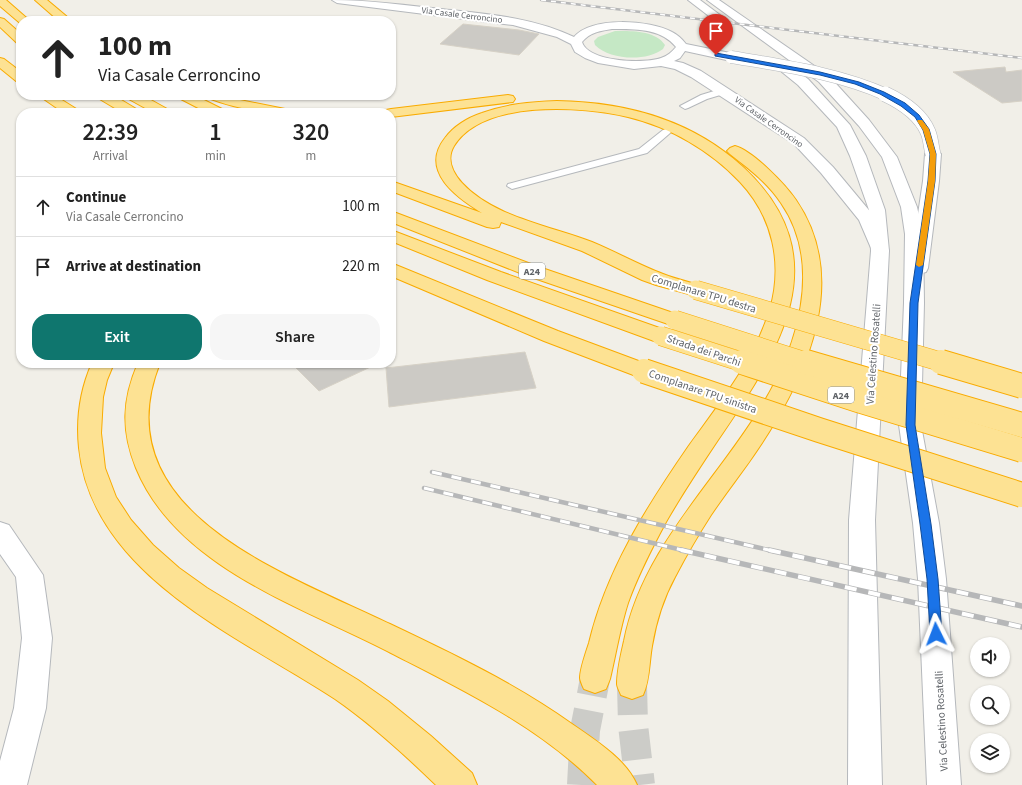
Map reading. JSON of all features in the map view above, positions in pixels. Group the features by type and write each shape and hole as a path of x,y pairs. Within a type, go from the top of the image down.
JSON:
{"highway":[{"path":"0,0 18,16"},
{"path":"40,0 60,16"},
{"path":"0,21 16,35"},
{"path":"0,62 16,74"},
{"path":"396,112 502,100 562,95 603,99 650,110 673,117 699,129 724,143 751,162 780,190 795,212 805,232 812,261 811,300 806,324 794,364 781,391 761,426 697,515 652,594 638,641 632,685"},
{"path":"52,100 64,108"},
{"path":"111,100 124,108"},
{"path":"141,100 155,108"},
{"path":"194,100 209,108"},
{"path":"226,100 260,108"},
{"path":"595,679 610,614 636,553 672,490 745,386 772,332 781,306 784,278 783,251 780,233 764,200 752,184 734,167 699,140 666,124 637,114 583,105 560,104 524,107 497,113 476,120 460,130 450,140 442,158 445,170 453,183 472,200 491,211 586,247 663,281"},
{"name":"Complanare TPU destra","path":"396,188 535,238 663,281 1022,386"},
{"name":"Strada dei Parchi","path":"396,218 532,271 668,328 858,400 1022,450"},
{"name":"Strada dei Parchi","path":"396,237 494,276 668,328 833,371 1022,425"},
{"name":"Complanare TPU sinistra","path":"396,270 516,322 644,371 812,428 1022,495"},
{"path":"396,286 516,322"},
{"path":"102,368 94,386 91,400 89,451 94,474 103,496 115,518 136,546 172,580 209,606 367,704 422,748 460,785"},
{"path":"147,368 139,392 137,414 138,438 143,458 160,491 186,522 223,552 253,571 374,630 499,696 556,732 598,765 620,785"}],"street":[{"name":"Via Casale Cerroncino","path":"337,0 495,18 540,27 559,33 576,42"},
{"name":"Via Celestino Rosatelli","path":"693,0 803,82 843,125 858,156 877,210 880,251 862,520 865,785"},
{"name":"Via Celestino Rosatelli","path":"712,0 824,78 864,122 889,157 908,207 914,234 914,303 910,425 926,524 932,579 944,785"},
{"name":"Via Casale Cerroncino","path":"540,27 598,28 628,26 651,29 671,35 679,40 682,47 680,53 672,58 660,62 642,65 602,61 587,56 578,49 576,42 579,36 598,28"},
{"name":"Via Casale Cerroncino","path":"682,47 731,58 828,75 848,80 882,93 903,104 917,116 926,129 933,154 931,181 914,303"},
{"name":"Via Casale Cerroncino","path":"660,62 679,66 696,74 799,141 827,170 867,219 880,251"},
{"path":"0,532 28,575 37,638 30,708 10,785"}],"lane":[{"path":"685,106 704,97 724,91"},
{"path":"512,186 643,151 666,132"}],"green space":[{"path":"615,31 642,32 655,36 665,45 663,49 656,53 647,56 628,58 610,54 595,45 594,41 598,37"}],"building":[{"path":"463,24 519,30 539,34 519,55 440,44"},
{"path":"1005,67 1006,72 1022,70 1022,101 1002,103 953,72"},
{"path":"525,352 536,388 389,407 386,368"},
{"path":"296,368 368,368 319,391"}],"tunnel":[{"path":"582,785 585,730 595,679"},
{"path":"632,685 633,725 640,785"}],"railway":[{"path":"541,0 1022,58"},
{"path":"432,472 773,551"},
{"path":"424,488 686,551"},
{"path":"681,550 1022,627"},
{"path":"769,550 1022,606"}],"slow traffic":[{"path":"919,265 931,181 933,154 926,129 920,121"}],"route":[{"path":"716,55 820,73 866,86 903,104 917,116 926,129 933,154 931,181 914,303 910,425 926,524 936,634"}]}
